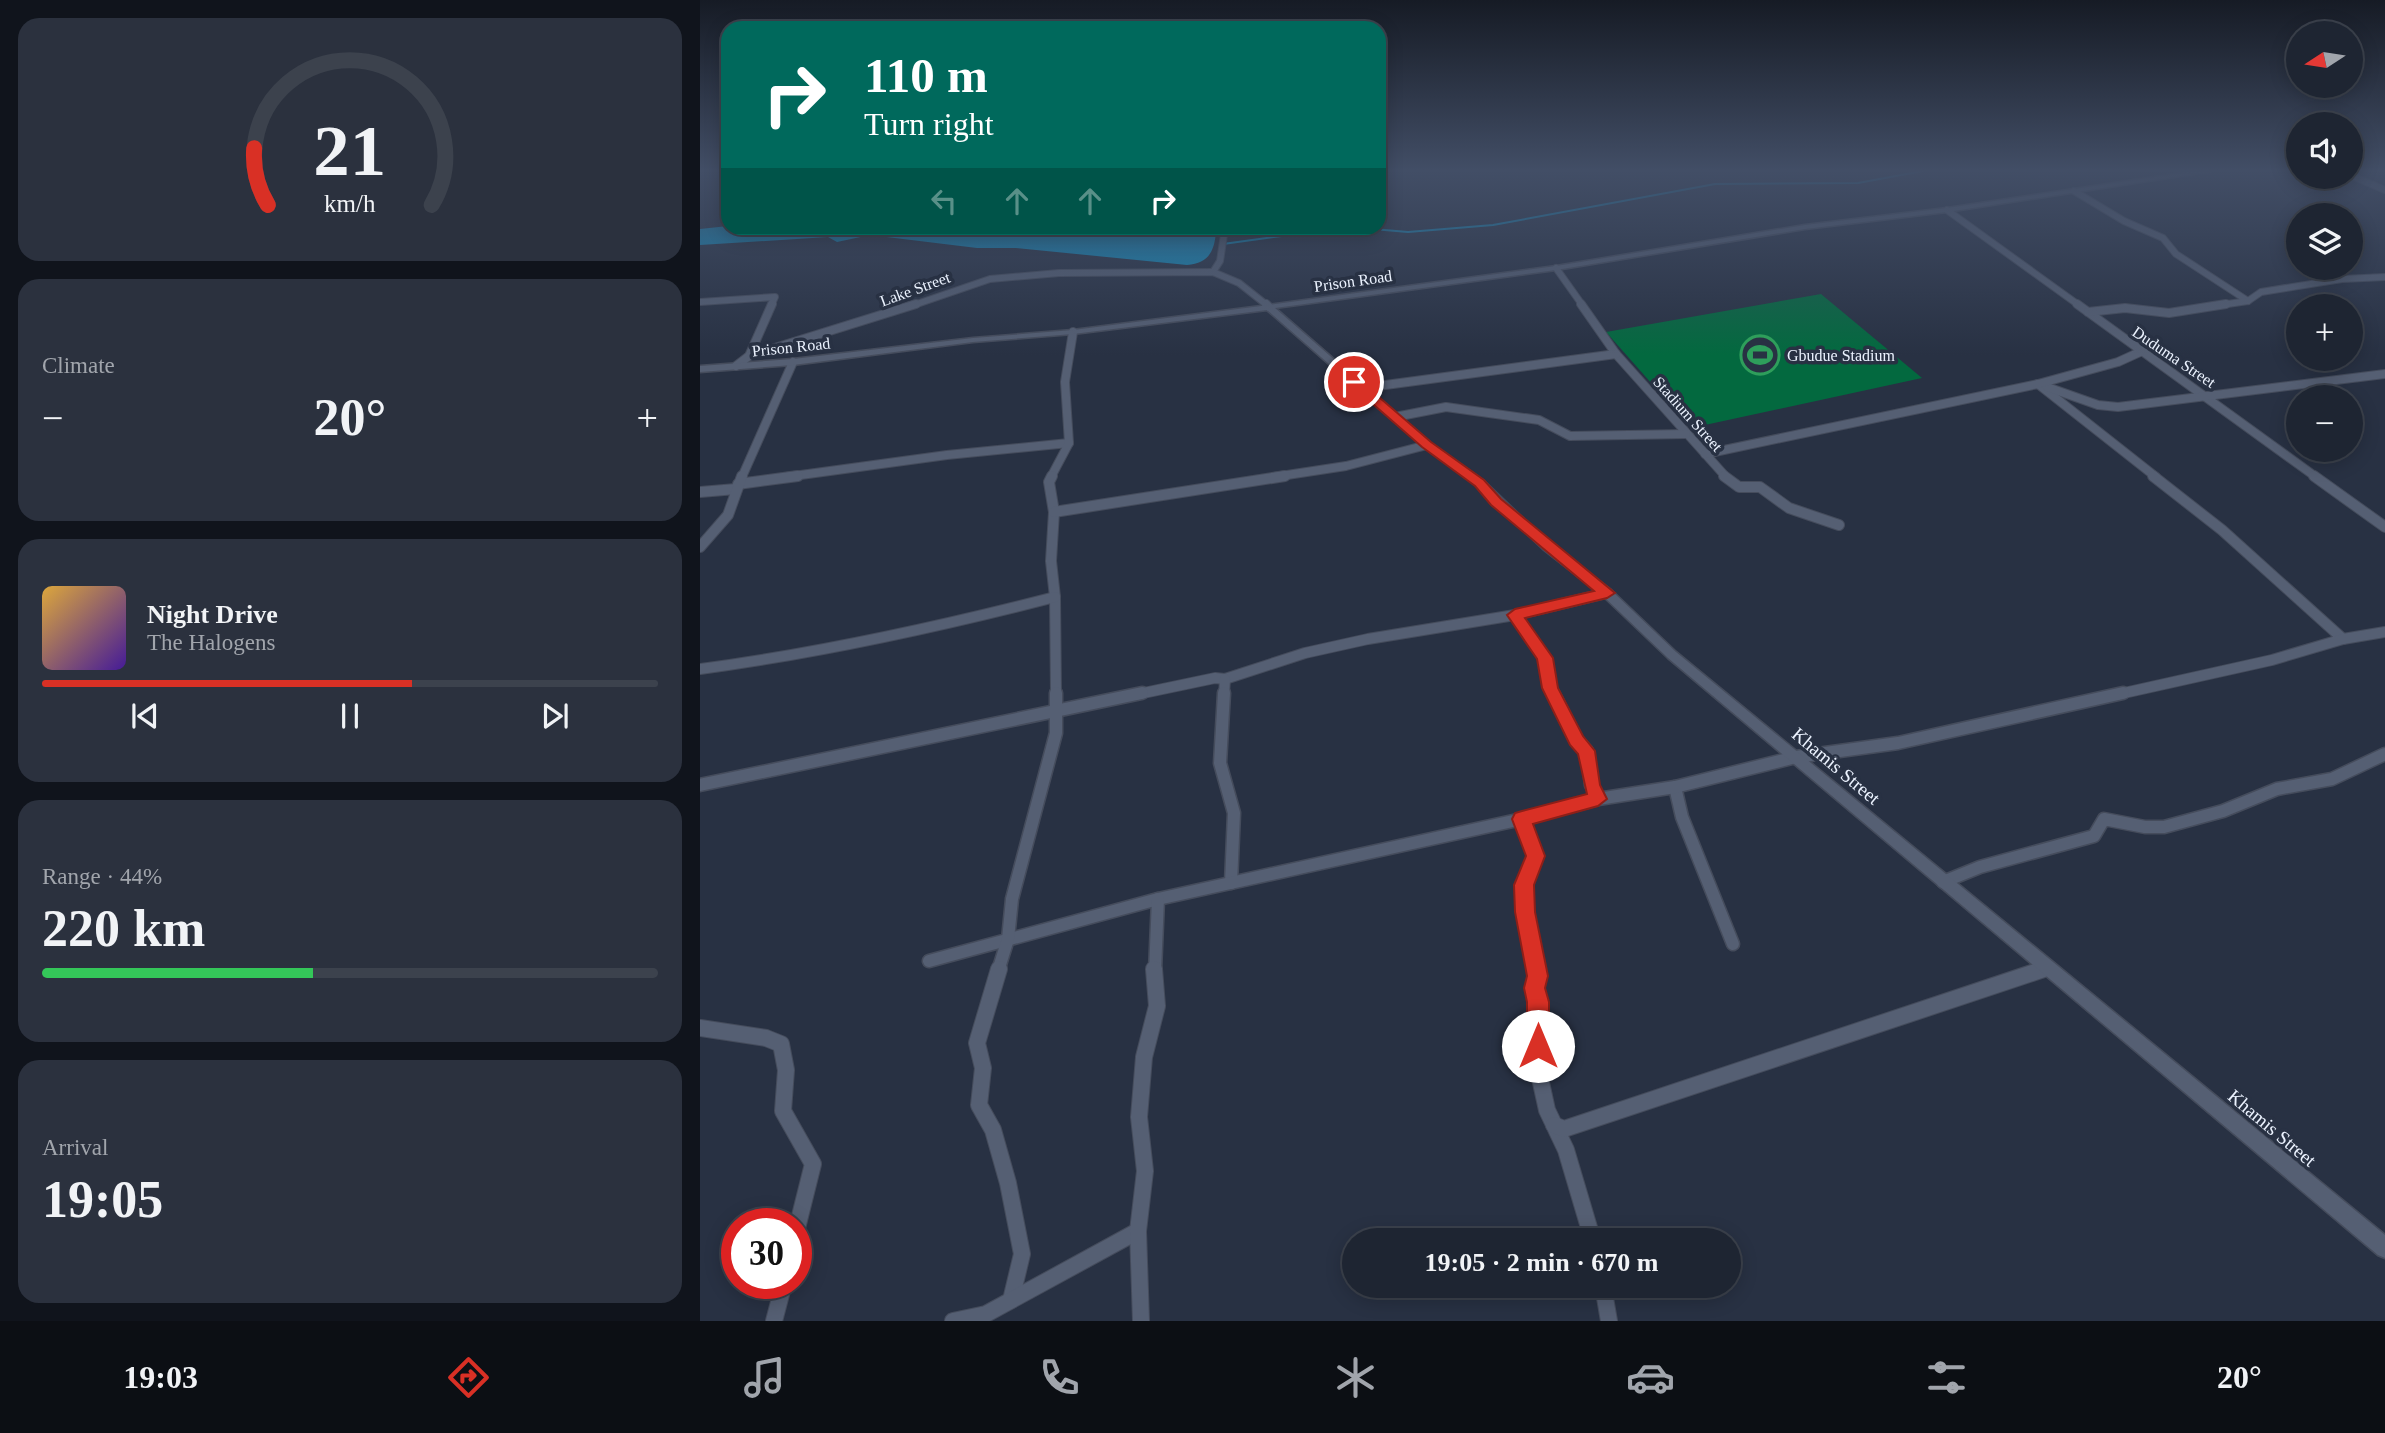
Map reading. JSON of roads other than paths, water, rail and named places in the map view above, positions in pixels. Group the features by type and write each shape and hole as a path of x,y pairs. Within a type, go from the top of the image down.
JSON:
{"street":[{"name":"Prison Road","path":"700,369 793,362 973,340 1073,332 1269,307 1556,268 1777,232"},
{"name":"Duduma Street","path":"1977,232 2385,527"},
{"path":"2148,232 2163,238 2176,254 2248,301"},
{"path":"1213,272 1220,261 1224,235"},
{"name":"Stadium Street","path":"1556,268 1616,354 1731,483 1739,487 1760,487 1789,508 1839,524"},
{"name":"Lake Street","path":"736,366 749,356 853,326 990,279 1071,272 1213,272 1239,283 1269,307"},
{"path":"2088,312 2145,309 2169,313 2248,301 2261,292 2297,286 2342,279 2385,277"},
{"path":"700,302 775,298 749,356"},
{"name":"Khamis Street","path":"1269,307 1427,445 1461,468 1547,547 1607,593 1672,654 2385,1248"},
{"path":"1011,1300 1022,1254 993,1130 979,1105 983,1068 977,1043 1008,939 1012,900 1056,733 1055,597 1051,561 1054,512 1049,482 1069,443 1065,382 1073,332"},
{"path":"1705,454 2038,384 2118,362 2140,352"},
{"path":"1363,388 1616,354"},
{"path":"700,547 725,520 737,486 776,407 793,362"},
{"path":"2038,384 2098,405 2118,407 2385,374"},
{"path":"2038,384 2222,530 2343,639"},
{"path":"1395,417 1446,407 1539,421 1570,436 1686,434"},
{"path":"700,492 936,457 1069,443"},
{"path":"1054,512 1346,466 1427,445"},
{"path":"700,785 1215,678 1225,679 1305,653 1367,639 1515,615 1607,593"},
{"path":"700,669 774,659 953,624 1055,597"},
{"path":"1515,615 1545,658 1550,688 1577,740 1587,751 1591,785 1598,799"},
{"path":"929,961 1158,899 1522,819 1598,799 1675,787 1796,757 1898,744 2272,660 2343,639 2385,632"},
{"path":"1225,679 1220,763 1234,813 1231,883"},
{"path":"1943,881 1980,867 2094,836 2104,819 2145,827 2164,827 2223,811 2284,786 2332,779 2385,754"},
{"path":"1675,787 1682,817 1733,944"},
{"path":"1522,819 1535,856 1524,885 1525,912 1538,976 1535,988 1538,1002 1538,1069 1547,1110 1566,1150 1589,1228"},
{"path":"1141,1321 1139,1231 1145,1171 1139,1117 1144,1057 1157,1006 1154,963 1158,899"},
{"path":"1554,1125 1564,1129 2048,968"},
{"path":"700,1028 766,1038 781,1044 786,1070 783,1111 813,1164 802,1208"},
{"path":"953,1321 986,1314 1139,1231"},
{"path":"1605,1298 1609,1321"},
{"path":"774,1321 779,1299"}],"water":[{"path":"700,232 721,232 721,235 870,235 837,242 828,237 700,245"},
{"path":"870,235 1216,235 1209,256 1200,262 1187,265 1016,248 977,248"}],"waterway":[{"path":"1404,232 1412,232"},
{"path":"1223,244 1289,235"}],"place":[{"name":"Gbudue Stadium","path":"1760,355"}]}
